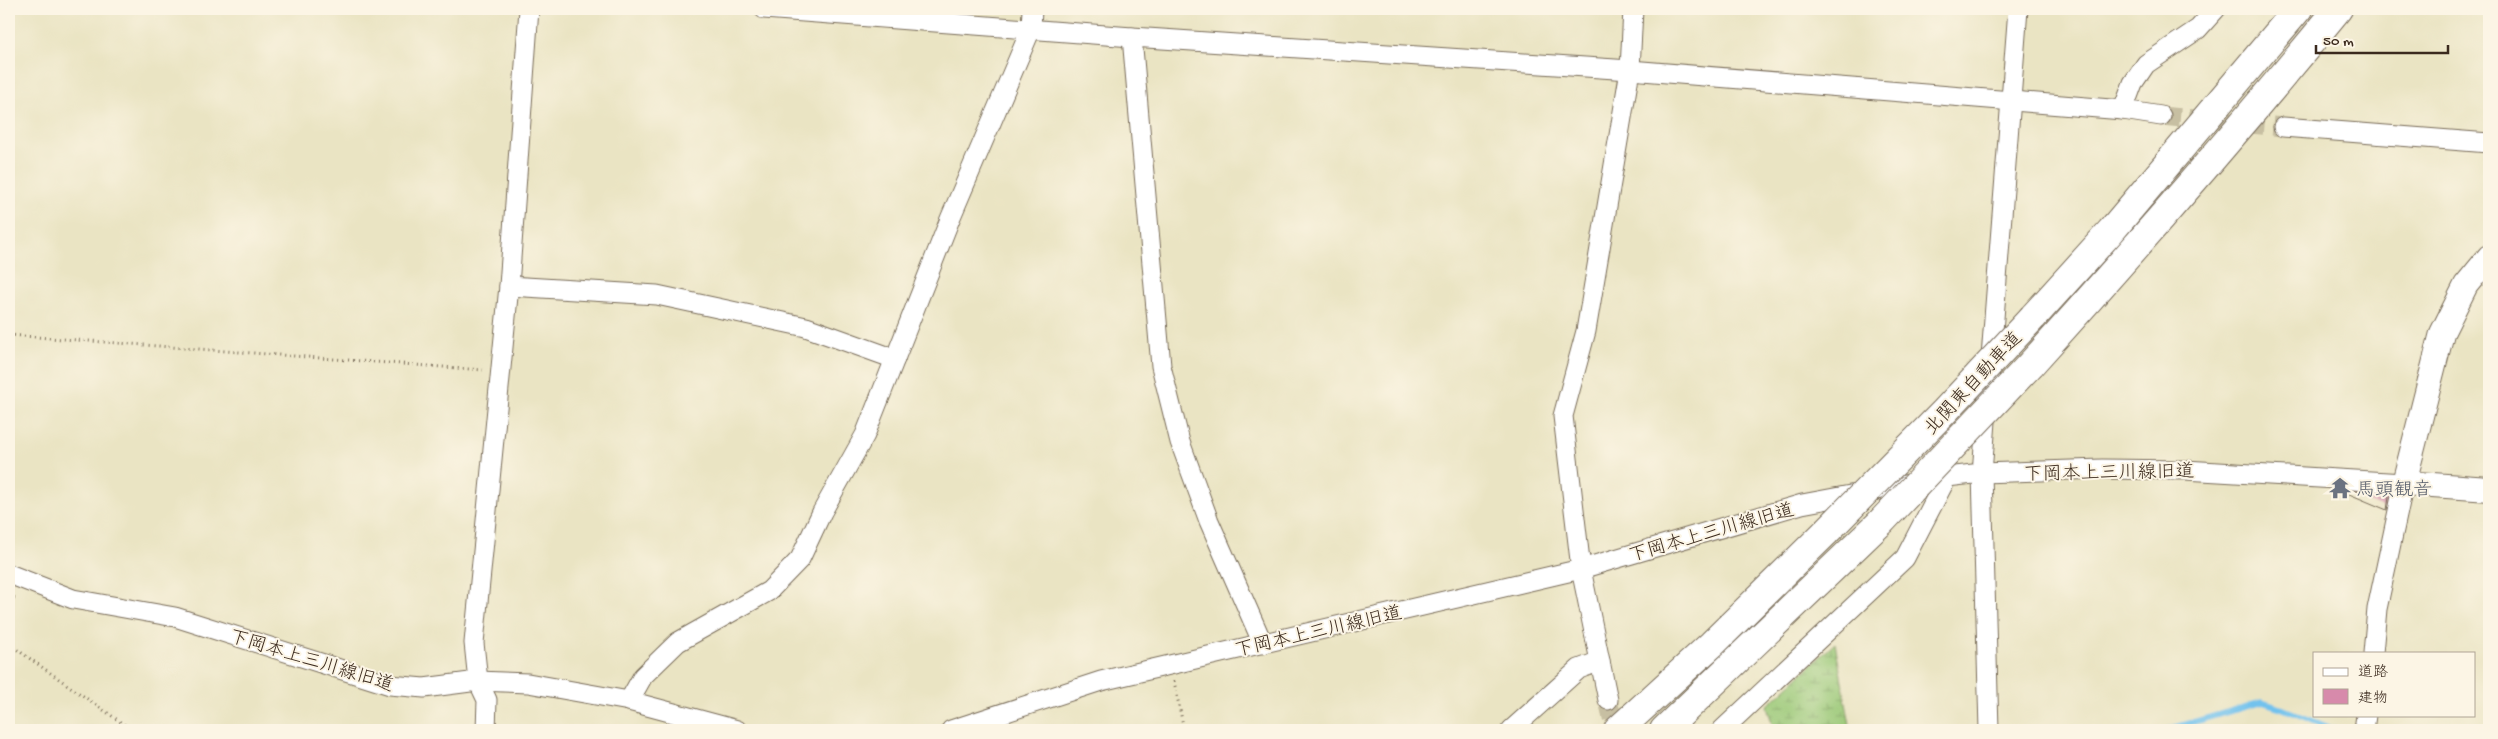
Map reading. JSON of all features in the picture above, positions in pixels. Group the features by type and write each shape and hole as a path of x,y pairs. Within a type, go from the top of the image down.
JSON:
{"highway":[{"name":"北関東自動車道","path":"1618,730 1712,644 1944,412 2117,224 2298,9"},
{"name":"北関東自動車道","path":"1664,730 1880,522 2032,364 2234,135 2338,9"}],"street":[{"path":"486,730 487,700 478,681 474,643 509,286 529,9"},
{"path":"764,9 1132,37 1630,70 2123,110 2160,116"},
{"path":"629,701 643,676 678,642 769,591 800,559 822,512 865,435 950,219 1031,29 1032,9"},
{"path":"1608,700 1581,569 1563,416 1586,331 1630,70 1633,9"},
{"path":"1989,730 1982,473 2018,9"},
{"path":"2123,110 2133,83 2146,64 2198,30 2216,9"},
{"path":"1132,37 1161,366 1180,442 1209,521 1263,644"},
{"path":"2282,127 2489,142"},
{"path":"2372,652 2377,610 2404,483 2442,333 2466,285 2489,257"},
{"path":"509,286 656,295 806,327 895,359"},
{"name":"下岡本上三川線旧道","path":"951,730 1101,681 1581,569 1802,504 1947,477 1982,473 2102,469 2225,470 2489,490"},
{"path":"1722,730 1905,558 1947,477"},
{"name":"下岡本上三川線旧道","path":"9,574 74,599 175,617 390,685 424,688 478,681 528,683 629,701 737,730"},
{"path":"1511,730 1579,669 1600,661"},
{"path":"2364,730 2366,716"}],"path":[{"path":"9,335 501,372"},
{"path":"9,644 132,730"},
{"path":"1170,664 1184,730"}],"green space":[{"path":"1835,643 1851,730 1774,730 1767,706"}],"building":[{"path":"2342,491 2387,493 2389,497 2387,510"}],"waterway":[{"path":"2166,730 2262,702 2336,730"}],"tunnel":[{"path":"2161,116 2283,127"},
{"path":"1608,700 1615,730"}],"place":[{"name":"馬頭観音","path":"2340,488"}]}
